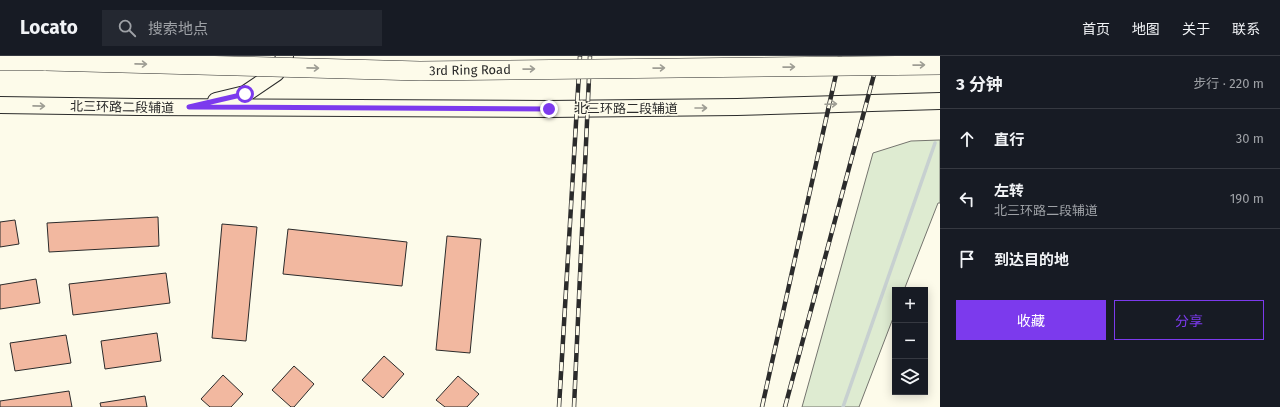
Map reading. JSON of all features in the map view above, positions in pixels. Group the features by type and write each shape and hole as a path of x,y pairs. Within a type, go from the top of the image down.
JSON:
{"highway":[{"name":"3rd Ring Road","path":"0,61 420,71 940,65"}],"main road":[{"path":"189,107 245,94 276,73 285,56"},
{"name":"北三环路二段辅道","path":"0,105 534,109 737,108 940,101"}],"green space":[{"path":"940,140 940,203 938,203 905,287 892,287 892,321 859,407 802,407 873,153 911,141"}],"building":[{"path":"158,217 159,246 49,252 47,223"},
{"path":"15,220 19,244 0,247 0,222"},
{"path":"222,224 257,227 246,341 212,338"},
{"path":"288,229 407,242 402,286 283,274"},
{"path":"447,236 481,239 470,353 436,350"},
{"path":"166,273 170,303 73,315 69,284"},
{"path":"36,279 40,303 0,309 0,285"},
{"path":"157,333 161,361 105,369 101,341"},
{"path":"66,335 71,363 15,371 10,343"},
{"path":"384,356 404,374 383,398 362,380"},
{"path":"294,366 314,384 294,407 291,407 272,390"},
{"path":"223,375 243,394 231,407 210,407 201,399"},
{"path":"458,376 479,394 467,407 445,407 436,400"},
{"path":"69,391 72,407 0,407 0,401"},
{"path":"145,396 147,407 101,407 100,403"}],"waterway":[{"path":"843,407 935,143"}],"railway":[{"path":"559,407 580,56"},
{"path":"574,407 590,56"},
{"path":"762,407 840,56"},
{"path":"785,407 879,56"}],"route":[{"path":"245,94 189,107 549,109"}]}
